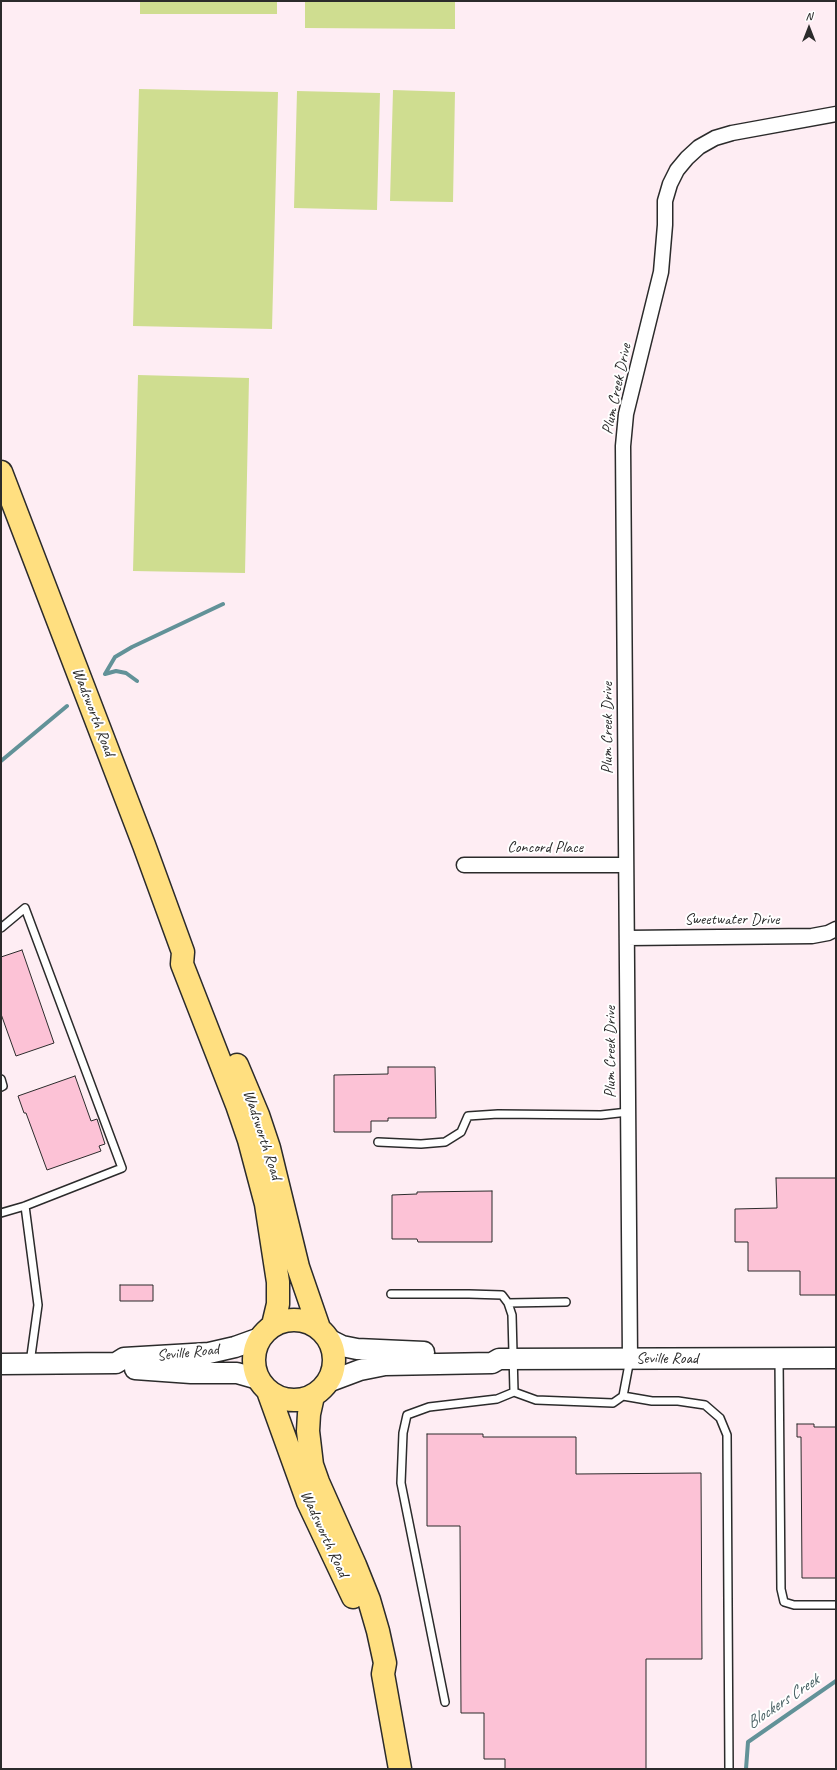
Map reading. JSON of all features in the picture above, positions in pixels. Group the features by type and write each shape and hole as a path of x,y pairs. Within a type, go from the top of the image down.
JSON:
{"highway":[{"name":"Wadsworth Road","path":"1,472 141,838 182,952 182,964 237,1105 259,1177 271,1232 278,1282 278,1304 266,1332 256,1346 253,1363 263,1385 308,1502 355,1601 368,1633 378,1666 383,1674"},
{"name":"Wadsworth Road","path":"182,952 191,959 258,1116 276,1173 298,1267 334,1357 332,1374 320,1389 309,1414 308,1431 312,1465 369,1600 385,1663 383,1674 400,1769"},
{"path":"266,1332 284,1320 297,1319 309,1322 324,1334"},
{"path":"263,1385 285,1399 304,1399 320,1389"}],"street":[{"name":"Plum Creek Drive","path":"630,1359 623,446 626,414 660,272 666,201 670,184 677,170 699,147 715,138 732,133 836,114"},
{"name":"Concord Place","path":"464,865 626,865"},
{"name":"Sweetwater Drive","path":"627,938 812,936 828,933 836,929"},
{"name":"Seville Road","path":"1,1364 116,1363 124,1358 209,1353 234,1347 266,1332"},
{"name":"Seville Road","path":"324,1334 342,1346 357,1349 491,1355 506,1359 836,1358"},
{"name":"Seville Road","path":"320,1389 360,1370 385,1365 492,1363 506,1359"},
{"name":"Seville Road","path":"116,1363 124,1368 192,1373 237,1373 263,1385"}],"lane":[{"path":"1,928 25,908 122,1168 25,1206 1,1213"},
{"path":"1,1079 3,1086 1,1086"},
{"path":"378,1142 421,1144 445,1142 461,1132 468,1116 498,1114 601,1115 628,1112"},
{"path":"25,1206 38,1305 30,1364"},
{"path":"391,1294 469,1294 502,1296 508,1303 512,1315 506,1359 514,1392"},
{"path":"508,1303 566,1302"},
{"path":"779,1358 781,1589 784,1602 794,1605 836,1605"},
{"path":"445,1702 401,1483 403,1433 407,1415 429,1407 497,1399 514,1392 536,1400 613,1403 623,1396 630,1359"},
{"path":"623,1396 652,1401 678,1401 705,1405 720,1418 727,1435 729,1769"}],"green space":[{"path":"140,1 277,1 277,14 140,14"},
{"path":"305,1 455,1 455,29 305,28"},
{"path":"139,89 278,92 272,329 133,326"},
{"path":"393,90 455,92 453,202 390,201"},
{"path":"297,91 380,93 377,210 294,208"},
{"path":"138,375 249,378 245,573 133,571"}],"building":[{"path":"22,950 54,1043 16,1056 1,1014 1,957"},
{"path":"388,1067 435,1067 436,1118 388,1118 388,1121 371,1121 371,1132 334,1132 334,1075 388,1074"},
{"path":"75,1076 91,1121 97,1119 105,1144 99,1146 101,1151 47,1170 26,1113 24,1113 18,1096"},
{"path":"776,1178 836,1178 836,1295 800,1295 800,1271 748,1271 748,1242 735,1242 735,1209 777,1208"},
{"path":"492,1191 492,1242 418,1242 417,1239 392,1239 392,1195 417,1194 417,1192"},
{"path":"120,1285 153,1285 153,1301 120,1301"},
{"path":"797,1424 814,1424 814,1427 836,1427 836,1578 802,1578 801,1437 797,1437"},
{"path":"427,1434 483,1434 483,1437 576,1437 576,1474 701,1473 702,1659 646,1659 646,1769 505,1769 505,1759 484,1759 484,1713 461,1713 460,1526 427,1526"}],"waterway":[{"path":"105,674 115,657 132,647 223,604"},
{"path":"105,674 116,671 126,673 137,681"},
{"path":"1,761 67,706"},
{"name":"Blockers Creek","path":"746,1769 748,1742 836,1681"}]}
